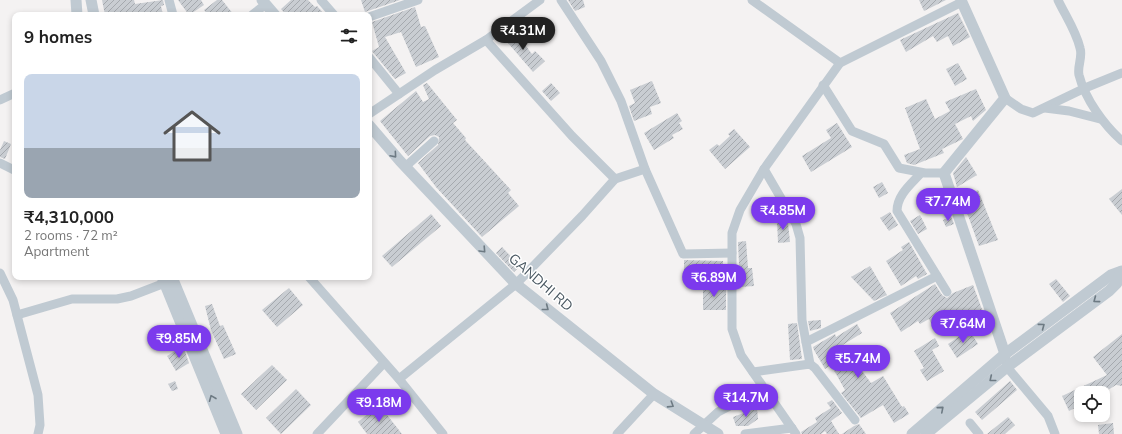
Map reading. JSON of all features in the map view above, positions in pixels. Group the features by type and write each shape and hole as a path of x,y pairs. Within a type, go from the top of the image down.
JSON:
{"street":[{"path":"76,0 78,12"},
{"path":"91,0 93,12"},
{"path":"169,0 172,12"},
{"path":"321,0 331,12"},
{"path":"372,16 418,0"},
{"path":"372,112 486,40 540,0"},
{"path":"561,0 594,49 621,101 645,169 683,254 732,253"},
{"path":"752,0 774,14 840,63"},
{"path":"1058,0 1080,45 1082,59 1078,68 1079,75 1100,119 1122,142"},
{"path":"794,431 741,355 732,329 732,233 735,221 764,169 840,63 962,1 1005,98 1022,109 1033,113 1085,88 1122,73"},
{"path":"255,12 264,2 272,12"},
{"path":"486,40 572,136 615,179"},
{"path":"372,61 399,94"},
{"path":"823,85 852,131 884,144 899,168 921,173 944,173"},
{"path":"0,100 12,94"},
{"path":"944,173 1005,98"},
{"path":"1044,108 1069,111 1100,119"},
{"name":"GANDHI RD","path":"372,128 405,167 516,284 654,394 718,434"},
{"path":"405,167 434,142"},
{"path":"0,163 12,169"},
{"path":"399,379 516,284 582,216 615,179 645,169"},
{"path":"764,169 796,224 800,238 802,320 810,364 815,368 855,420"},
{"path":"921,173 903,194 897,204 898,211 947,292"},
{"path":"944,173 1005,354 1008,367 1048,416 1056,434"},
{"path":"0,273 13,300 38,395 40,425 38,434"},
{"path":"806,342 937,276"},
{"path":"912,434 1005,354 1118,278"},
{"path":"926,434 1118,278"},
{"path":"17,315 72,299 117,299 131,296 166,280"},
{"path":"168,280 226,434"},
{"path":"168,280 237,434"},
{"path":"312,280 399,379 442,434"},
{"path":"317,434 384,363"},
{"path":"753,372 810,364"},
{"path":"617,434 654,394"},
{"path":"694,434 718,412 743,399"},
{"path":"970,423 979,434"},
{"path":"745,434 794,431"}],"building":[{"path":"102,0 134,0 135,4 163,0 164,5 161,6 162,12 104,12"},
{"path":"178,0 201,0 204,5 194,12 187,12"},
{"path":"217,0 222,0 232,12 206,12 204,10"},
{"path":"291,0 308,0 322,12 284,12 281,9"},
{"path":"361,0 400,0 365,12"},
{"path":"568,0 583,0 585,7 575,11"},
{"path":"919,0 946,0 924,11"},
{"path":"415,7 421,27 425,26 439,57 416,67 401,32 385,37 406,73 395,79 372,51 379,47 372,22"},
{"path":"958,13 970,37 953,46 948,36 937,42 933,36 906,52 900,40"},
{"path":"512,28 532,54 535,51 545,61 533,72 502,36"},
{"path":"958,63 967,79 955,86 946,69"},
{"path":"652,81 661,103 650,107 652,114 634,121 629,106 635,103 630,90"},
{"path":"427,83 457,120 453,123 466,138 465,140 511,190 508,193 519,206 482,237 436,187 418,163 438,145 439,137 435,135 430,136 408,156 380,121 416,91 423,102 429,99 423,85"},
{"path":"551,83 560,93 551,101 542,91"},
{"path":"976,89 986,110 973,121 971,116 955,124 963,139 942,149 944,153 914,165 907,163 904,155 920,149 905,108 926,99 935,119 950,111 945,102"},
{"path":"677,113 682,121 679,123 683,129 672,135 674,138 654,150 644,133"},
{"path":"837,123 852,147 811,172 802,156 831,138 826,130"},
{"path":"734,129 750,147 725,169 709,150 717,144 719,146 730,136 728,134"},
{"path":"4,141 11,144 5,159 0,157 0,150"},
{"path":"966,157 977,175 957,187 953,173"},
{"path":"882,182 888,193 879,198 873,187"},
{"path":"1122,189 1122,215 1109,199"},
{"path":"978,190 998,240 979,246 962,199"},
{"path":"890,212 898,225 889,231 880,218"},
{"path":"431,214 441,226 392,267 382,256"},
{"path":"920,215 927,229 918,234 910,221"},
{"path":"951,217 954,224 946,227 943,220"},
{"path":"786,219 788,223 790,242 778,243 777,220"},
{"path":"746,241 748,268 752,268 754,286 740,287 738,242"},
{"path":"909,242 927,274 918,279 916,276 901,286 886,261 903,250 901,247"},
{"path":"502,247 520,266 514,272 496,253"},
{"path":"684,260 723,261 723,271 684,270"},
{"path":"870,266 887,295 874,301 851,277"},
{"path":"1056,279 1070,296 1063,302 1049,284"},
{"path":"935,284 942,295 947,298 953,293 973,285 987,323 973,329 967,314 935,331 929,319 920,324 918,321 901,332 890,313"},
{"path":"703,285 726,285 726,310 703,310"},
{"path":"289,288 303,305 277,327 262,310"},
{"path":"212,304 220,326 223,325 236,354 224,359 211,330 205,306"},
{"path":"821,320 821,328 810,331 808,321"},
{"path":"797,323 802,359 790,360 788,324"},
{"path":"857,324 862,333 841,346 848,357 851,356 871,383 883,376 902,407 904,406 909,414 894,423 883,405 861,418 841,393 845,390 831,365 825,369 814,350 813,347 835,334 836,337"},
{"path":"969,330 978,344 957,358 948,344"},
{"path":"1122,334 1122,386 1116,385 1110,389 1110,386 1083,386 1107,375 1093,357"},
{"path":"935,338 939,346 932,350 944,371 927,381 920,370 924,368 914,351"},
{"path":"183,346 189,363 176,371 167,356"},
{"path":"272,365 287,380 256,410 241,394"},
{"path":"175,381 178,389 172,391 168,384"},
{"path":"1010,381 1017,390 982,420 975,412"},
{"path":"296,389 311,405 281,434 266,418"},
{"path":"1074,390 1074,408 1069,411 1062,396"},
{"path":"832,400 842,413 831,421 839,434 827,434 825,431 821,434 802,434 801,432 817,422 815,418 831,408 827,403"},
{"path":"379,405 402,434 367,434 358,422"},
{"path":"757,408 758,419 748,426 736,426 733,417"},
{"path":"1008,417 1015,425 1005,434 987,434"},
{"path":"1113,423 1114,434 1099,434 1098,425"},
{"path":"859,424 866,434 842,434 854,426"}]}
